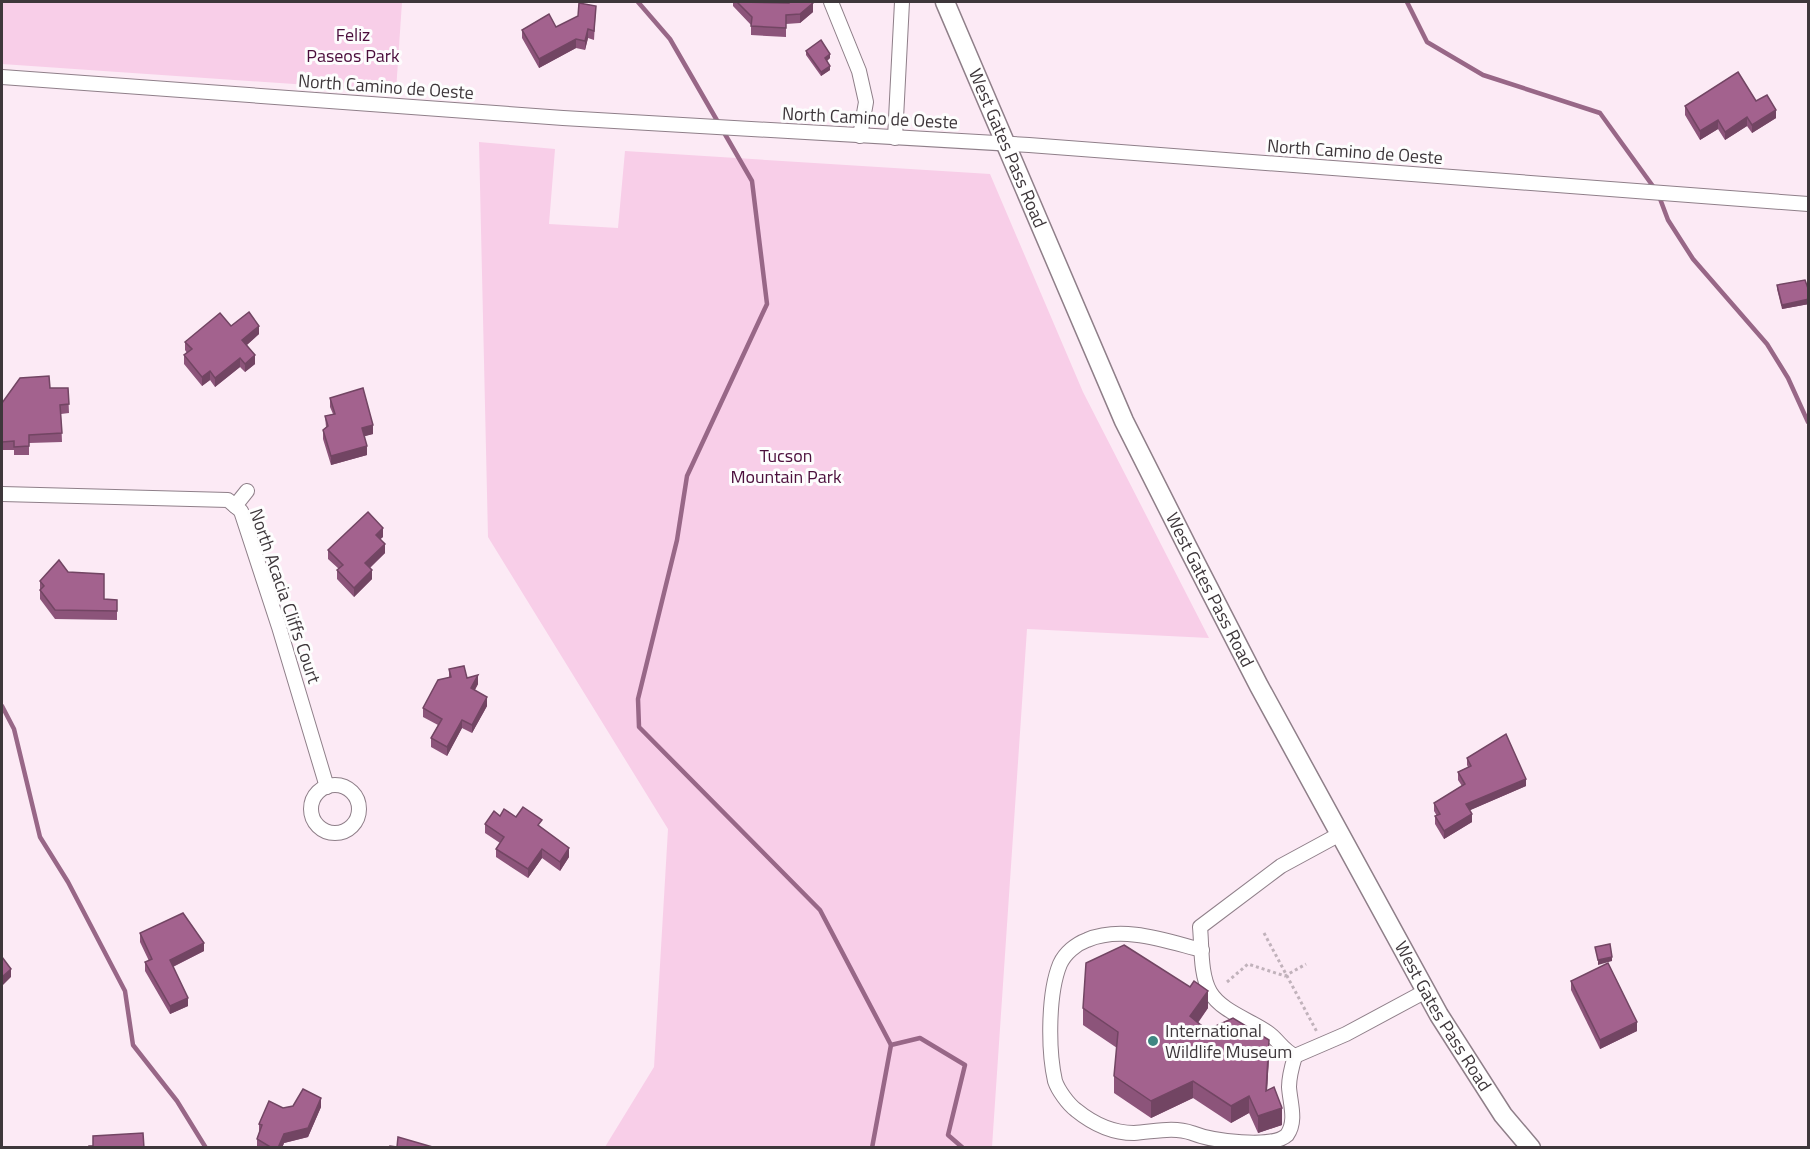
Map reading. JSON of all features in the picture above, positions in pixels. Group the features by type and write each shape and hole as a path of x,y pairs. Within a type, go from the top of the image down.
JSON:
{"main road":[{"name":"West Gates Pass Road","path":"945,2 1004,144 1125,421 1259,686 1426,992 1470,1066 1503,1115 1531,1148"}],"street":[{"path":"831,2 859,71 866,102 860,136"},
{"path":"895,138 902,2"},
{"name":"North Camino de Oeste","path":"2,77 563,118 1004,144 1809,204"},
{"path":"235,506 247,491"},
{"name":"North Acacia Cliffs Court","path":"2,494 228,500 241,511 327,787"},
{"path":"1340,834 1281,866 1200,927 1204,973 1210,993 1231,1010 1269,1033 1285,1052 1295,1056 1346,1034 1426,992"},
{"path":"1202,950 1133,934 1088,939 1073,947 1061,962 1054,986 1052,1044 1055,1082 1074,1109 1113,1131 1183,1130 1220,1144 1259,1147 1282,1140 1288,1134 1293,1113 1289,1074 1295,1056"}],"path":[{"path":"1264,933 1317,1033"},
{"path":"1227,982 1248,964 1285,976 1306,964"}],"green space":[{"name":"Feliz Paseos Park","path":"2,2 402,2 396,91 2,64"},
{"name":"Tucson Mountain Park","path":"479,142 555,149 549,224 618,228 625,151 990,174 1083,392 1209,638 1027,629 992,1147 605,1147 654,1067 668,829 488,537"}],"building":[{"path":"737,2 813,3 800,14 786,15 786,28 751,26 752,17"},
{"path":"579,3 596,6 594,31 588,29 585,41 576,39 539,59 522,30 549,14 556,27 578,16"},
{"path":"821,40 830,54 825,58 830,66 821,72 806,51"},
{"path":"1738,72 1756,101 1767,95 1776,110 1752,125 1747,117 1725,132 1718,120 1700,131 1685,106"},
{"path":"1805,280 1809,299 1782,305 1777,285"},
{"path":"249,312 259,326 242,340 255,355 245,364 240,358 215,378 210,371 202,377 184,355 192,349 185,342 220,313 231,326"},
{"path":"49,376 50,388 68,388 69,404 60,405 62,433 29,435 29,446 14,447 14,441 2,442 2,403 20,378"},
{"path":"363,388 373,425 362,428 367,446 331,456 323,430 328,426 325,416 335,414 330,398"},
{"path":"368,512 383,528 376,535 385,544 365,563 372,570 354,588 337,570 343,565 328,550"},
{"path":"59,560 68,572 104,574 104,599 117,600 117,611 55,610 40,590 44,586 40,581"},
{"path":"464,666 467,678 478,675 471,688 487,697 472,725 462,720 447,747 431,738 442,719 423,708 438,680 451,677 449,669"},
{"path":"1506,734 1526,779 1466,804 1472,814 1444,831 1435,816 1440,814 1434,803 1465,784 1458,772 1471,766 1467,758"},
{"path":"523,807 542,820 538,825 569,848 560,862 542,849 528,869 496,849 504,837 485,824 494,811 500,816 504,809 516,817"},
{"path":"183,913 204,943 170,960 188,998 170,1006 145,962 152,959 140,933"},
{"path":"1610,944 1612,957 1598,960 1595,947"},
{"name":"International Wildlife Museum","path":"1124,945 1190,987 1194,981 1208,991 1190,1016 1207,1030 1233,1018 1269,1040 1266,1091 1274,1087 1282,1108 1258,1116 1249,1096 1231,1106 1193,1081 1151,1101 1114,1076 1118,1032 1083,1008 1086,963"},
{"path":"2,957 11,969 2,977"},
{"path":"1608,963 1637,1022 1600,1040 1571,981"},
{"path":"303,1089 321,1098 308,1128 284,1134 278,1148 272,1148 257,1139 262,1125 259,1124 269,1101 283,1108 293,1106"},
{"path":"143,1133 144,1148 89,1148 93,1146 93,1136"},
{"path":"398,1137 436,1148 390,1148 390,1146 397,1147"}],"waterway":[{"path":"638,2 670,39 752,181 767,304 687,476 677,540 638,699 639,727 820,910 891,1045 872,1148"},
{"path":"1407,2 1427,42 1483,75 1600,113 1655,189"},
{"path":"1659,196 1668,220 1693,259 1767,344 1788,378 1808,422"},
{"path":"2,706 14,729 40,837 68,882 125,991 133,1045 177,1101 206,1148"},
{"path":"891,1045 920,1038 965,1065 948,1135 963,1148"}],"place":[{"name":"International Wildlife Museum","path":"1153,1041"}]}
